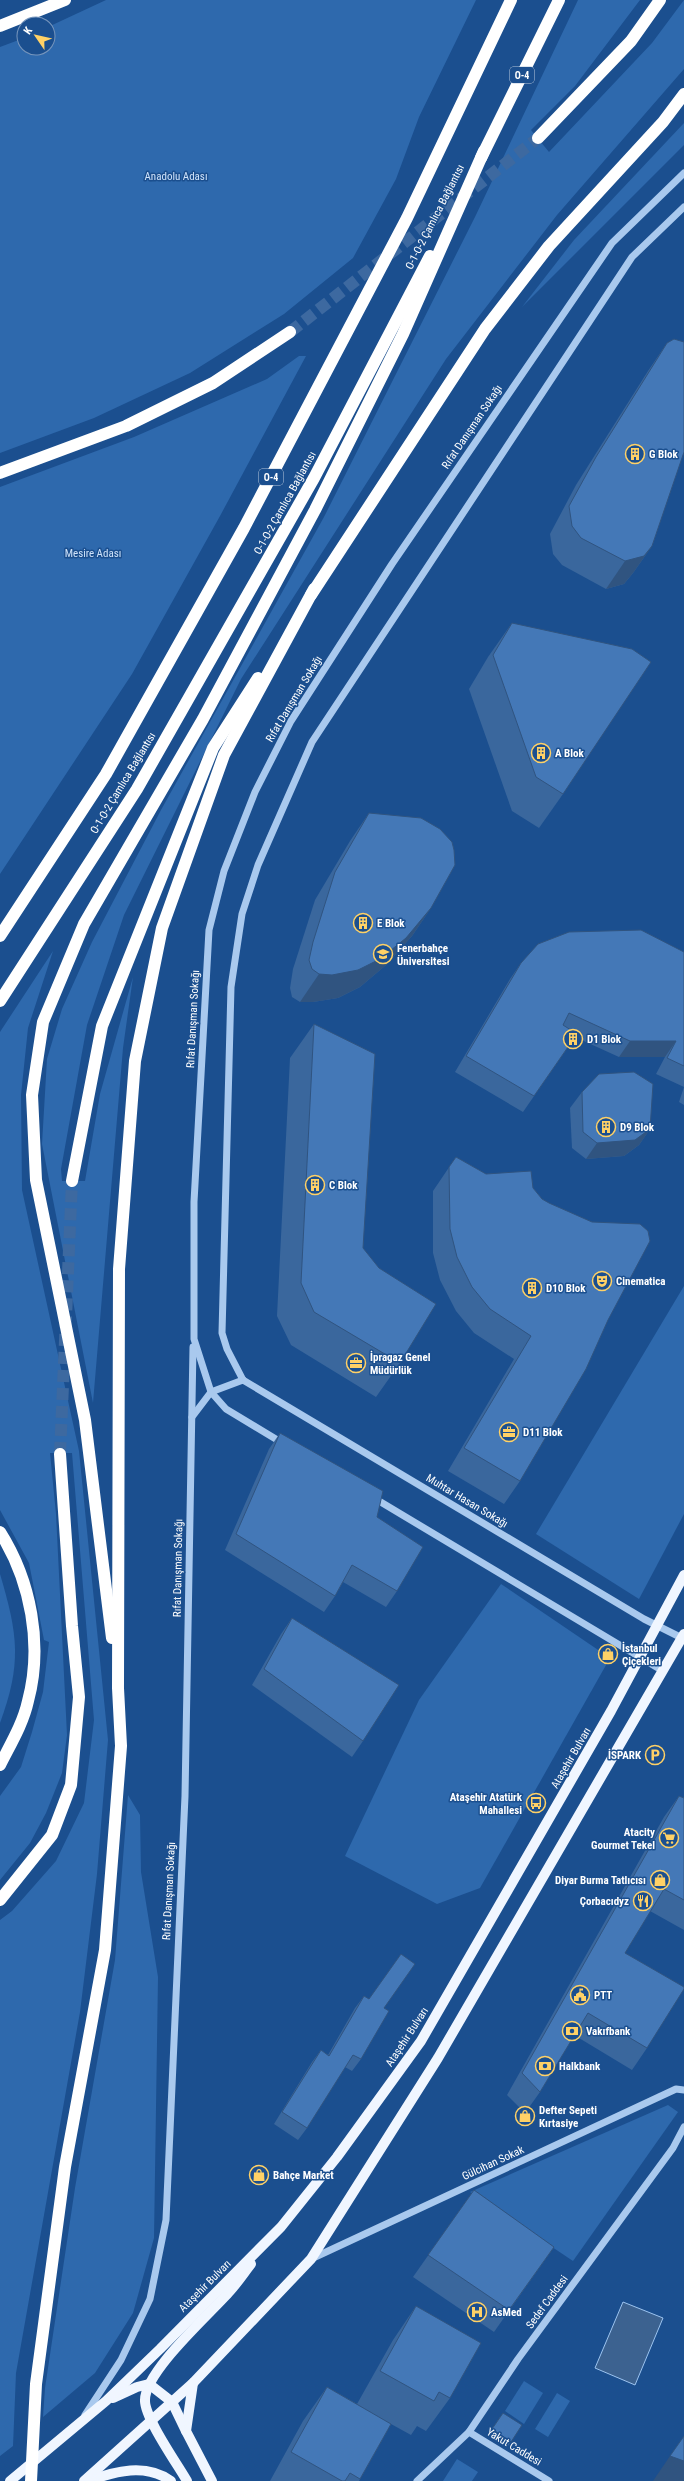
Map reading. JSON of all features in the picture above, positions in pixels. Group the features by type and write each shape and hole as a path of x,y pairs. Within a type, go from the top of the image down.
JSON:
{"highway":[{"path":"0,26 65,0"},
{"name":"O-1-O-2 Çamlıca Bağlantısı","path":"0,936 106,774 244,528 407,218 511,0"},
{"name":"O-1-O-2 Çamlıca Bağlantısı","path":"0,1001 137,789 314,478 484,151 560,0"},
{"path":"538,138 631,41 660,0"},
{"path":"72,1181 102,1026 213,748 314,589 485,329 549,246 663,122 684,94"},
{"path":"118,1688 85,1420 36,1180 32,1095 44,1022 84,924 203,719 371,398 403,334 484,151"},
{"path":"0,473 33,462 139,419 213,383 290,332"},
{"path":"31,2481 36,2384 65,2166 105,1950 121,1746 118,1688 119,1269 135,1061 162,928 224,755 314,589"},
{"path":"0,1900 52,1835 71,1786 79,1697 72,1626 60,1454"},
{"path":"0,1532 9,1546 29,1602 34,1634 34,1669 28,1702 0,1765"}],"main road":[{"name":"Ataşehir Bulvarı","path":"10,2481 106,2402 281,2227 338,2157 421,2041 567,1789 684,1575"},
{"path":"84,2481 193,2382 311,2259 438,2058 683,1636"},
{"path":"187,2481 151,2421 144,2401 149,2384 171,2353 231,2290 281,2227"},
{"path":"186,2431 193,2382"},
{"path":"106,2402 137,2386 149,2384 172,2402 212,2481"},
{"path":"89,2481 115,2472 140,2470 171,2481"}],"street":[{"name":"Rıfat Danışman Sokağı","path":"79,2424 121,2360 150,2299 166,2220 185,1796 194,1339 194,1202 209,930 224,871 255,792 291,721 392,564 612,243 684,173"},
{"path":"192,1417 211,1392 243,1380 227,1349 222,1333 231,988 242,914 258,865 284,802 316,735 632,256 684,207"},
{"name":"Rıfat Danışman Sokağı","path":"194,1339 211,1392"},
{"name":"Muhtar Hasan Sokağı","path":"243,1380 644,1619 683,1636"},
{"path":"211,1392 226,1410 294,1450"},
{"path":"370,1495 663,1671"},
{"name":"Gülcihan Sokak","path":"311,2259 676,2089 684,2090"},
{"name":"Sedef Caddesi","path":"417,2481 468,2432 523,2353 673,2148 684,2127"},
{"name":"Yakut Caddesi","path":"468,2432 549,2481"}],"green space":[{"name":"Anadolu Adası","path":"106,0 476,0 419,117 396,179 353,258 284,314 190,373 94,418 0,453 0,47 16,41 16,56 56,56 56,23"},
{"path":"578,0 640,0 575,86 531,130 549,152 652,43 684,0 684,69 557,215 446,359 241,679 124,915 87,1025 61,1169 62,1181 85,1181 100,1094 133,977 123,1048 93,1403 42,1144 47,1059 62,1009 92,942 161,810 324,517 475,217"},
{"path":"684,123 684,145 522,307 574,240"},
{"name":"Mesire Adası","path":"299,356 306,356 220,516 132,674 0,874 0,487 134,437 267,379"},
{"path":"53,951 28,1028 21,1095 22,1190 79,1451 108,1740 97,1874 80,2012 16,2373 13,2446 0,2456 0,1920 12,1911 56,1861 84,1803 94,1720 72,1453 50,1453 56,1514 67,1735 62,1773 46,1813 30,1843 0,1880 0,1796 21,1767 43,1692 49,1642 44,1640 29,1563 0,1510 0,1032"},
{"path":"684,1286 684,1514 639,1599 536,1534"},
{"path":"0,1574 11,1615 15,1649 12,1683 0,1723"},
{"path":"501,1584 610,1658 480,1888 437,1904 345,1856 419,1700"},
{"path":"128,1795 140,1815 141,1872 158,1977 154,2238 133,2313 95,2373 43,2417 45,2388 75,2188 115,1960"},
{"path":"668,2105 678,2112 573,2261 470,2192"},
{"path":"524,2381 543,2393 524,2424 505,2411"},
{"path":"557,2393 570,2401 548,2437 535,2429"},
{"path":"457,2459 478,2472 472,2481 443,2481"}],"shaded area":[{"path":"623,2302 663,2318 635,2385 595,2368"}],"building":[{"name":"G Blok","path":"674,339 684,342 684,452 652,546 644,556 625,561 581,538 572,526 569,506 596,457 667,343"},
{"name":"A Blok","path":"512,623 632,649 651,662 563,794 536,777 493,655"},
{"name":"E Blok","path":"369,813 421,818 440,829 452,842 455,865 431,908 406,938 380,959 358,970 332,975 319,974 312,969 309,960 313,942 335,872"},
{"name":"D1 Blok","path":"641,930 684,952 684,1066 667,1058 676,1041 630,1041 569,1013 563,1025 577,1034 534,1096 466,1056 521,963 538,944 569,932"},
{"path":"314,1024 375,1054 363,1248 379,1268 436,1304 400,1363 314,1312 301,1283"},
{"name":"D9 Blok","path":"634,1072 653,1084 650,1129 635,1140 597,1143 583,1132 582,1092 599,1074"},
{"path":"456,1157 486,1174 531,1171 533,1188 542,1199 592,1222 640,1224 648,1231 650,1241 608,1320 586,1369 520,1481 464,1448 531,1336 490,1309 472,1287 457,1257 450,1229 449,1167"},
{"path":"280,1433 383,1491 377,1517 423,1547 397,1591 352,1565 335,1596 236,1534"},
{"path":"292,1618 399,1685 363,1741 264,1669"},
{"path":"679,1796 684,1798 684,1900 664,1889 625,1953 684,1987 684,1989 647,2048 588,2013 540,2092 522,2073"},
{"path":"401,1954 415,1964 384,2008 389,2011 361,2059 353,2055 307,2128 282,2112 321,2050 329,2056 364,1996 369,1999"},
{"path":"474,2190 554,2247 509,2310 428,2255"},
{"path":"416,2306 481,2343 450,2398 439,2392 434,2401 380,2371"},
{"path":"327,2387 391,2424 360,2479 350,2473 345,2481 342,2481 291,2452"},
{"path":"503,2413 522,2425 511,2442 492,2429"},
{"path":"684,2436 684,2461 670,2456"}],"tunnel":[{"path":"290,332 538,138"},
{"path":"60,1454 72,1181"}],"place":[{"name":"G Blok","path":"635,454"},
{"name":"A Blok","path":"541,753"},
{"name":"E Blok","path":"363,923"},
{"name":"Fenerbahçe Üniversitesi","path":"383,954"},
{"name":"D1 Blok","path":"573,1039"},
{"name":"D9 Blok","path":"606,1127"},
{"name":"C Blok","path":"315,1185"},
{"name":"Cinematica","path":"602,1281"},
{"name":"D10 Blok","path":"532,1288"},
{"name":"İpragaz Genel Müdürlük","path":"356,1363"},
{"name":"D11 Blok","path":"509,1432"},
{"name":"İstanbul Çiçekleri","path":"608,1654"},
{"name":"İSPARK","path":"655,1755"},
{"name":"Ataşehir Atatürk Mahallesi","path":"536,1803"},
{"name":"Atacity Gourmet Tekel","path":"669,1838"},
{"name":"Diyar Burma Tatlıcısı","path":"660,1880"},
{"name":"Çorbacıdyz","path":"643,1901"},
{"name":"PTT","path":"580,1995"},
{"name":"Vakıfbank","path":"572,2031"},
{"name":"Halkbank","path":"545,2066"},
{"name":"Defter Sepeti Kırtasiye","path":"525,2116"},
{"name":"Bahçe Market","path":"259,2175"},
{"name":"AsMed","path":"477,2312"}]}
